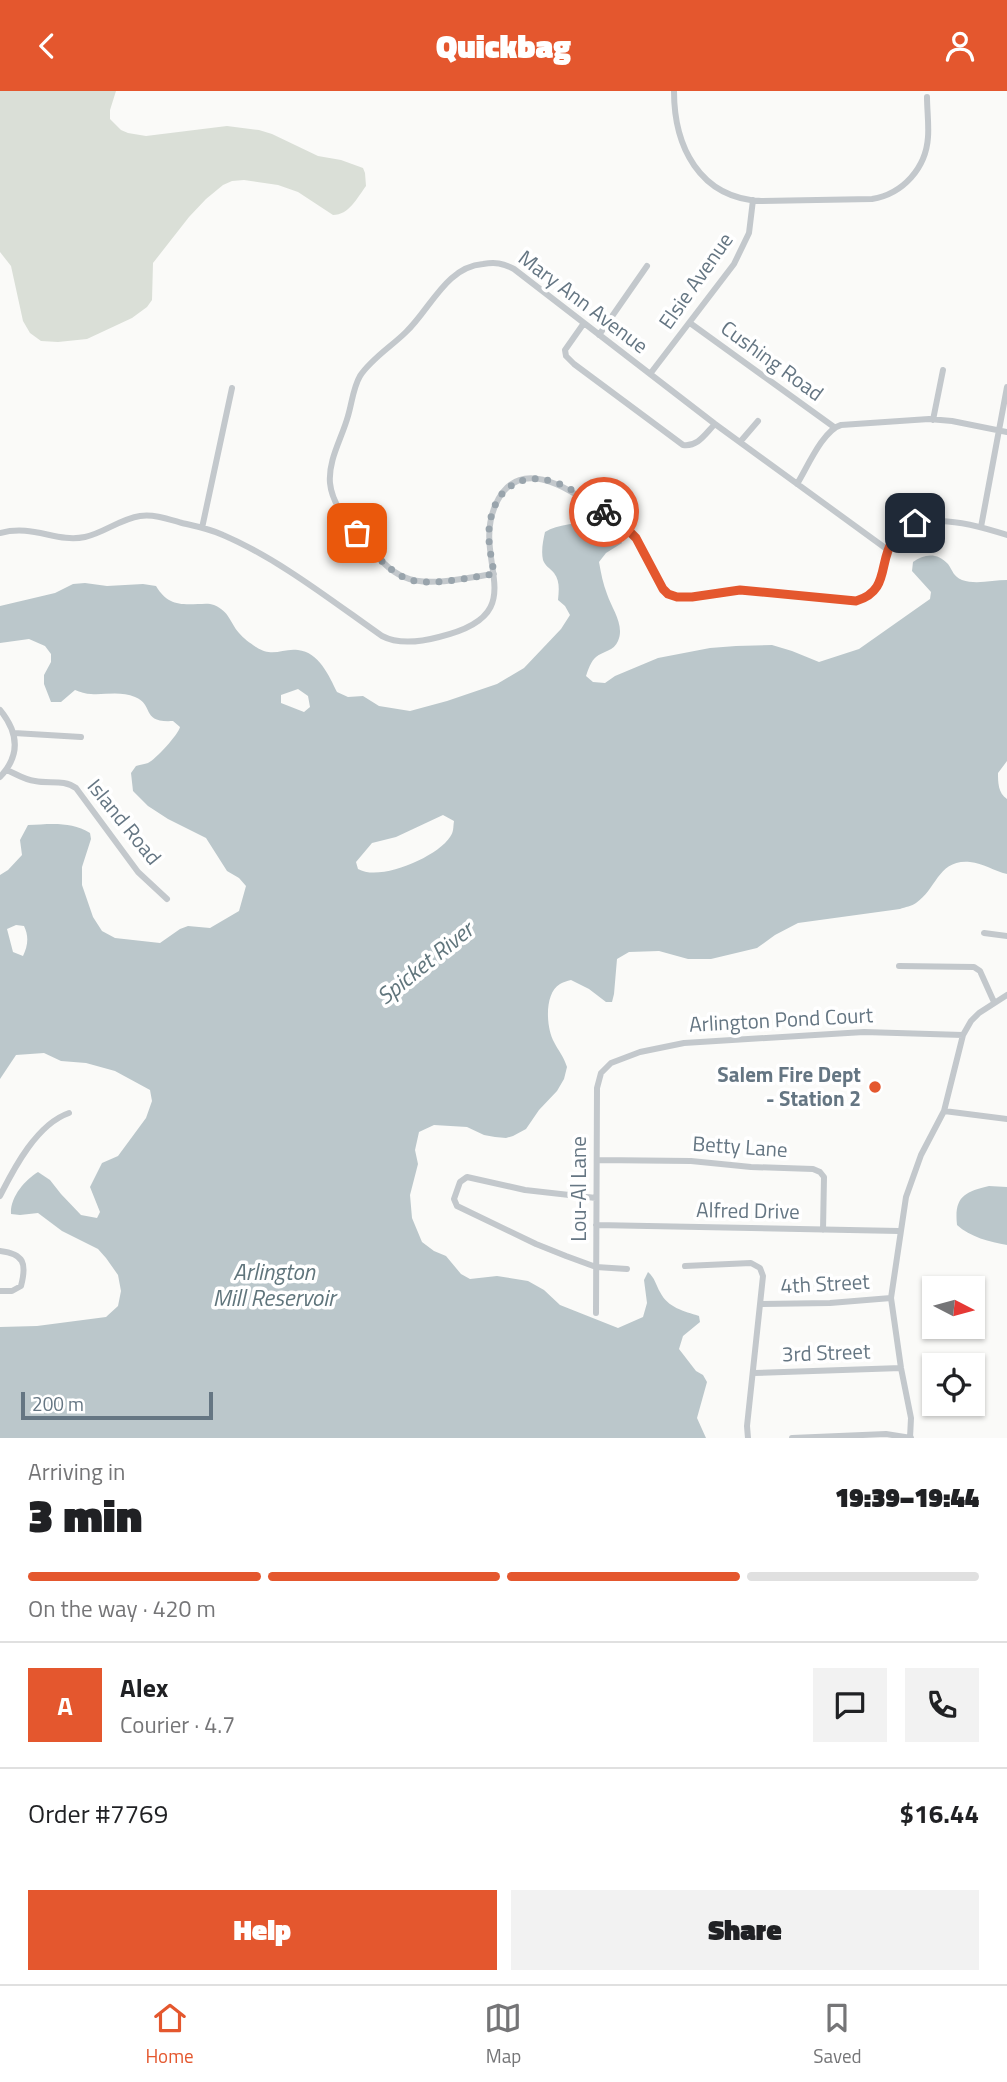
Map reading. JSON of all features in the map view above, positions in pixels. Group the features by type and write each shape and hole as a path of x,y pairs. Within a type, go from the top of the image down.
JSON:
{"street":[{"path":"674,91 676,126 683,148 691,161 700,173 718,187 753,200 878,198 899,188 916,171 925,153 928,138 926,97"},
{"name":"Elsie Avenue","path":"650,374 725,277 743,248 751,226 753,200"},
{"name":"Mary Ann Avenue","path":"494,574 442,581 411,580 397,573 357,533 334,497 330,476 356,385 367,367 410,329 451,278 470,266 492,263 506,265 715,424 888,550"},
{"path":"599,335 647,267"},
{"name":"Cushing Road","path":"690,323 834,427"},
{"path":"584,324 567,346 566,356 676,441 688,446 699,440 715,424"},
{"path":"933,420 943,370"},
{"path":"981,527 1007,387"},
{"path":"202,528 232,388"},
{"path":"797,484 834,427 933,420 1007,432"},
{"path":"740,442 758,421"},
{"path":"0,533 27,530 71,538 85,537 127,519 141,516 156,516 202,528 222,534 267,558 382,636 394,641 408,642 458,632 486,612 493,601 496,586 489,533 494,509 510,485 528,478 552,481 566,488 630,532 640,544 663,589 677,597 740,590 856,601 864,599 875,590 893,540 902,529 915,523 938,521 981,527 1007,535"},
{"path":"0,710 12,726 16,742 7,770 0,777"},
{"path":"14,733 81,737"},
{"name":"Island Road","path":"7,770 32,781 63,782 76,788 138,871 167,899"},
{"path":"984,933 1007,936"},
{"path":"899,965 974,967 980,971 994,1002"},
{"path":"792,1438 886,1434 910,1438 911,1418 891,1298 906,1197 913,1175 944,1111 962,1035 979,1013 1007,996"},
{"name":"Arlington Pond Court","path":"605,1067 651,1049 706,1041 864,1032 962,1035"},
{"name":"Lou-Al Lane","path":"596,1313 597,1088 605,1067"},
{"path":"944,1111 1007,1119"},
{"path":"0,1196 25,1151 40,1134 66,1114"},
{"name":"Betty Lane","path":"597,1160 691,1161 813,1169 824,1177 823,1230"},
{"path":"596,1198 524,1190 467,1177 460,1182 454,1199 457,1206 536,1244 596,1266 627,1269"},
{"name":"Alfred Drive","path":"596,1225 899,1231"},
{"path":"0,1251 20,1256 23,1280 21,1286 15,1290 0,1291"},
{"path":"685,1266 740,1263 756,1265 763,1276 747,1426 748,1438"},
{"name":"4th Street","path":"760,1304 830,1303 891,1298"},
{"name":"3rd Street","path":"753,1373 901,1368"}],"shaded area":[{"path":"0,91 116,91 110,119 128,133 146,136 227,126 259,130 318,156 363,168 366,186 348,209 333,215 298,192 278,185 244,180 223,185 189,217 153,263 152,300 147,307 132,318 87,339 41,341 30,333 23,321 11,266 0,252"}],"water":[{"name":"Arlington Mill Reservoir","path":"592,520 610,528 622,543 606,553 599,562 602,578 619,623 620,635 614,647 591,663 586,676 593,682 605,683 658,658 710,648 772,645 819,662 859,649 930,599 931,592 912,571 913,562 926,556 944,560 962,580 1007,580 1007,761 998,773 998,784 1007,799 1007,874 975,863 959,862 944,870 923,897 913,905 798,923 757,948 711,959 688,959 659,951 629,952 617,959 612,1002 606,1002 571,980 561,983 551,995 549,1028 567,1067 557,1091 526,1129 506,1138 484,1135 467,1127 434,1125 419,1132 415,1150 418,1164 410,1195 412,1218 422,1242 446,1256 461,1274 470,1279 497,1276 528,1281 544,1290 560,1305 618,1328 643,1317 647,1303 644,1280 648,1272 667,1302 699,1316 700,1322 683,1336 679,1349 707,1382 697,1418 706,1438 0,1438 0,1327 37,1326 106,1317 118,1306 121,1291 118,1275 98,1249 62,1231 38,1213 11,1214 13,1201 23,1184 38,1172 50,1180 81,1215 97,1218 100,1212 90,1187 102,1163 118,1156 146,1118 152,1101 150,1090 115,1071 86,1063 61,1061 44,1053 16,1055 0,1079 0,875 22,855 20,840 28,825 60,824 83,829 90,833 91,839 82,867 82,885 93,917 102,931 115,938 160,943 180,929 188,926 210,928 239,911 246,886 227,871 206,838 168,819 148,806 133,791 131,773 136,766 148,763 156,757 180,727 173,721 156,719 141,700 130,695 89,694 75,690 61,702 51,702 44,684 44,675 51,662 51,654 45,646 29,639 0,643 0,606 55,593 73,584 156,586 164,597 174,602 210,604 219,608 243,637 262,650 298,650 312,655 322,666 337,692 348,697 363,696 379,706 410,711 497,684 524,668 561,629 570,615 558,600 559,586 556,576 543,560 545,532","holes":["298,689 308,696 310,707 304,712 281,703 281,695","443,815 454,821 450,837 443,845 421,859 393,870 368,872 358,869 356,862 372,843 396,837","16,925 24,926 27,941 23,956 13,952 7,929"]},
{"path":"989,1186 1007,1187 1007,1245 974,1236 957,1225 957,1208 962,1197"}],"way so far":[{"path":"357,533 388,566 404,577 411,580 442,581 494,574 489,542 491,517 502,495 510,485 519,480 528,478 558,483 604,512"}],"place":[{"name":"Salem Fire Dept - Station 2","path":"875,1087"}],"route":[{"path":"604,512 636,538 663,589 677,597 740,590 856,601 864,599 879,584 893,540 902,529 915,523"}],"water label":[{"name":"Spicket River","path":"425,963"}]}
